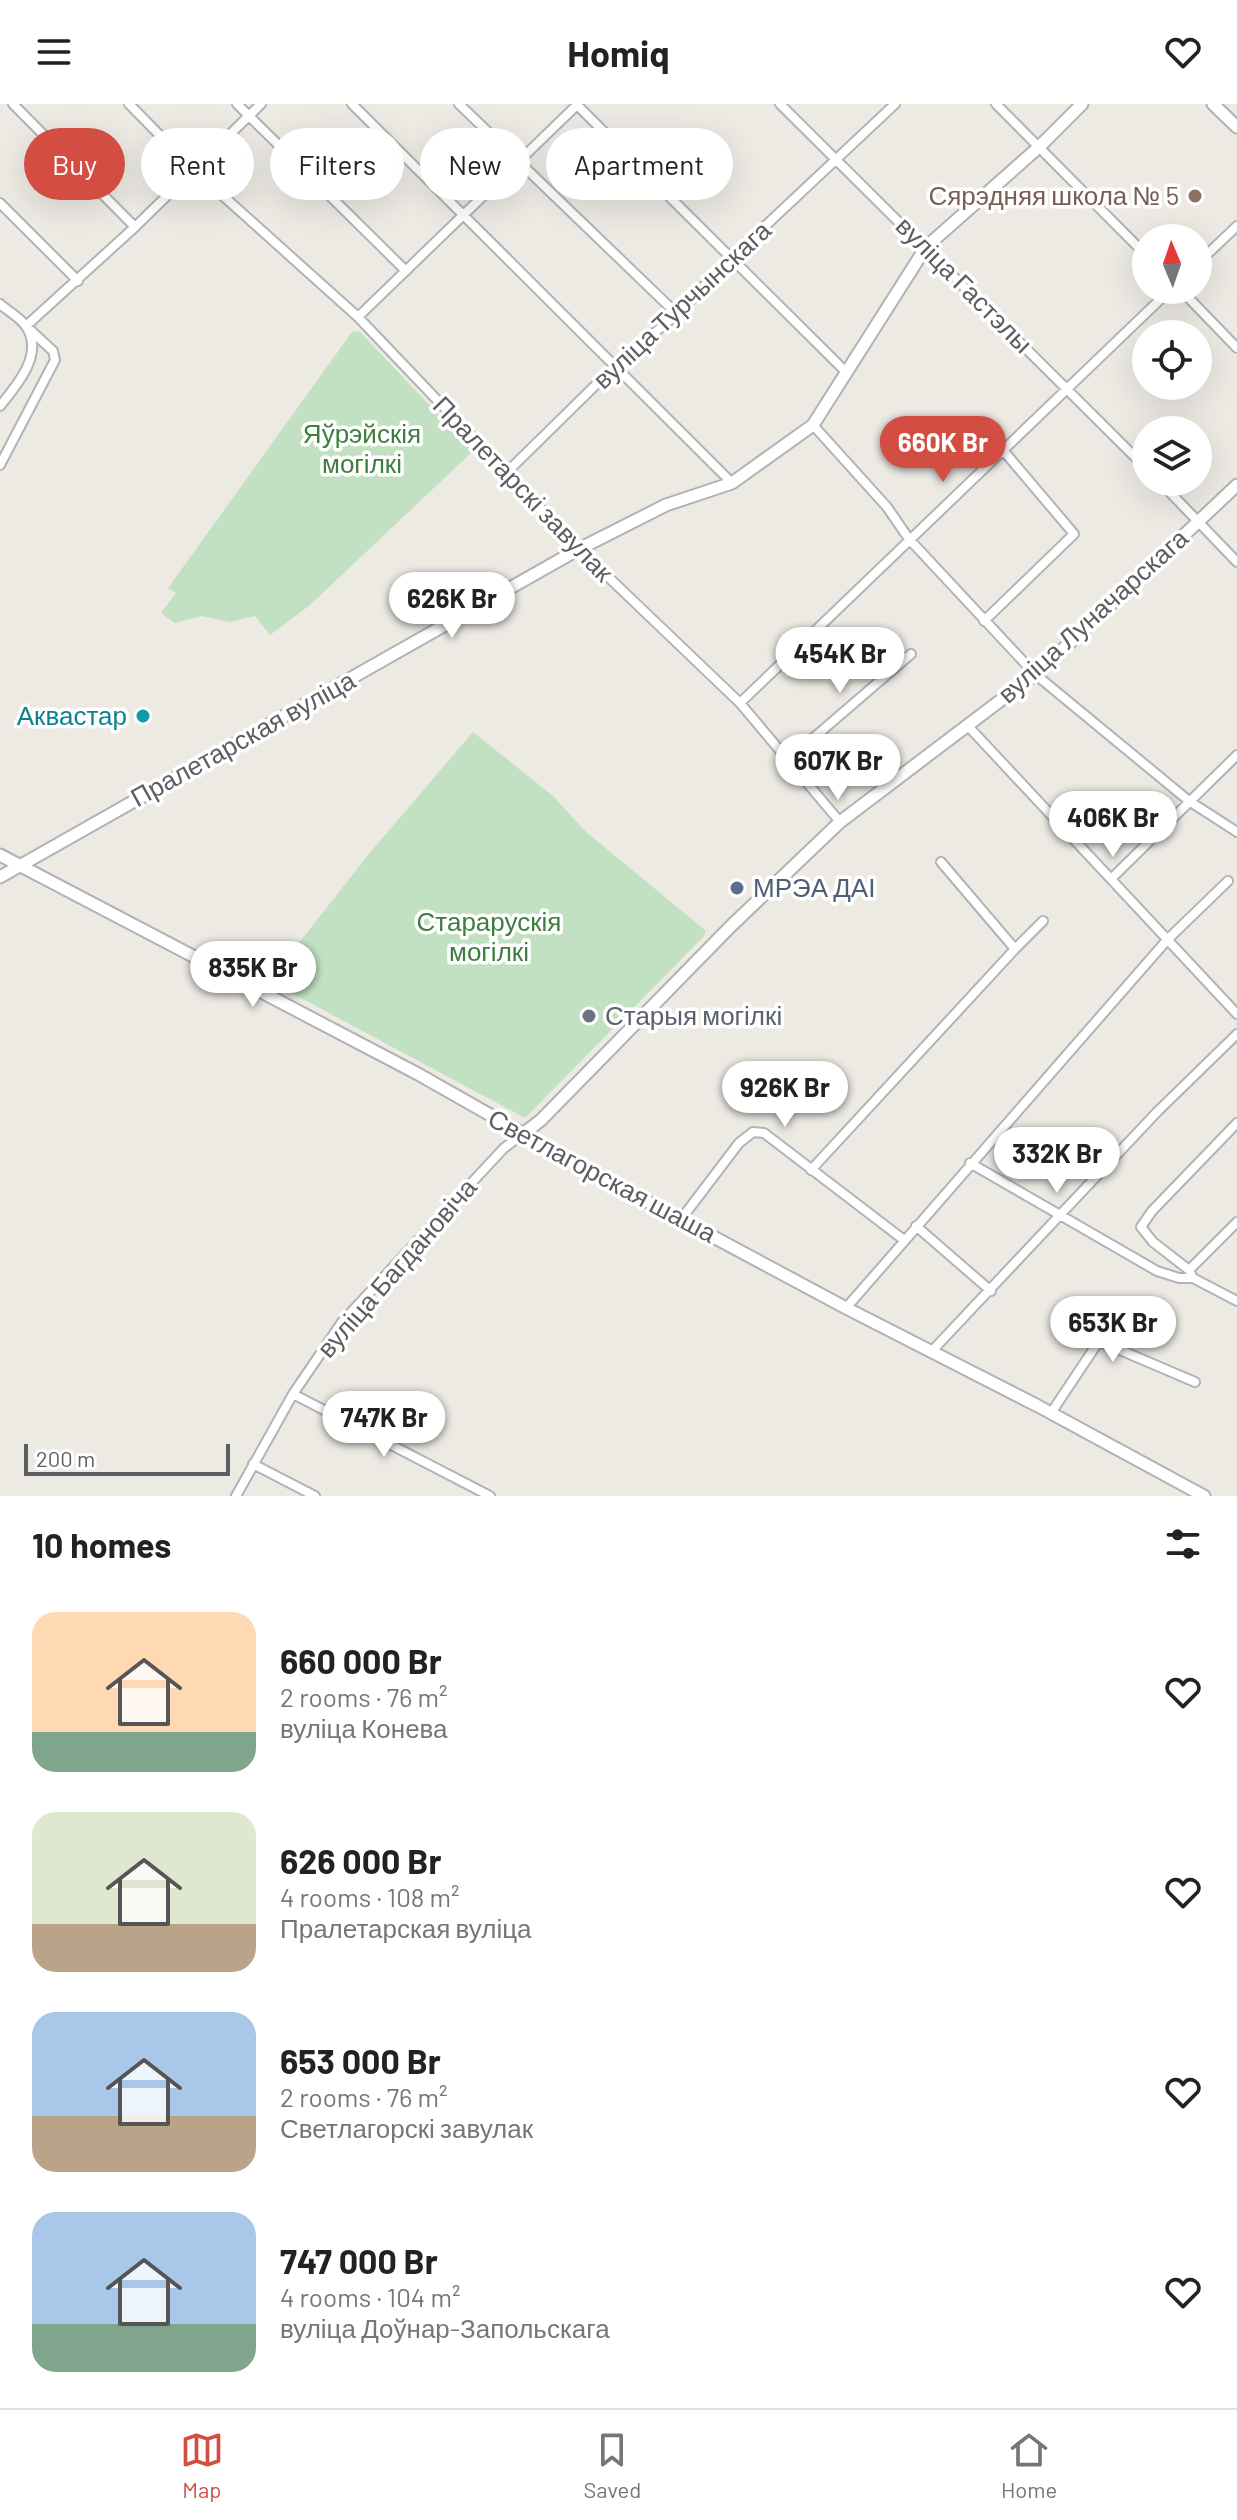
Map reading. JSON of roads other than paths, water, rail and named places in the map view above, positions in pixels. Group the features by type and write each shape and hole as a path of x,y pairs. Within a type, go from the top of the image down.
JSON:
{"street":[{"path":"13,104 135,227"},
{"name":"Пралетарскі завулак","path":"129,104 153,128"},
{"path":"237,104 406,271"},
{"path":"236,128 261,104"},
{"path":"352,104 732,483"},
{"path":"459,104 483,128"},
{"path":"530,150 577,104 847,373"},
{"name":"вуліца Гастэлы","path":"780,104 1132,454"},
{"path":"996,104 1132,241"},
{"name":"Пралетарская вуліца","path":"0,877 579,549 666,505 732,483 813,425 926,247 1039,147 1082,104"},
{"path":"1213,104 1237,127"},
{"name":"вуліца Турчынскага","path":"505,474 616,365 677,314 890,106"},
{"path":"530,173 677,314"},
{"path":"26,326 78,281 161,200"},
{"name":"Пралетарскі завулак","path":"228,200 358,317 579,549 740,703 840,822"},
{"path":"358,317 480,200"},
{"path":"0,203 78,281"},
{"path":"1212,250 1237,226"},
{"path":"0,304 53,351 55,360 0,465"},
{"path":"740,703 1155,304"},
{"path":"1195,304 1237,348"},
{"path":"0,406 24,376 32,358 26,326"},
{"path":"813,425 887,507 909,539 1035,674 1189,801 1237,832"},
{"path":"984,621 1074,534 1002,449"},
{"name":"вуліца Луначарскага","path":"523,1134 541,1120 720,937 840,822 1035,674 1237,485"},
{"path":"1174,496 1237,562"},
{"path":"789,759 911,654"},
{"path":"967,725 1237,1014"},
{"path":"1111,879 1237,755"},
{"name":"Светлагорская шаша","path":"0,855 418,1074 846,1308 1204,1496"},
{"path":"941,862 1015,949"},
{"path":"846,1308 1167,940 1228,881"},
{"path":"811,1170 1043,921"},
{"path":"931,1352 1157,1112 1237,1036"},
{"path":"1237,1123 1152,1211 1141,1227 1153,1242 1191,1274 1237,1301"},
{"path":"682,1218 739,1143 753,1132 764,1133 904,1240"},
{"name":"вуліца Багдановіча","path":"236,1496 293,1394 342,1322 504,1148 523,1134"},
{"path":"970,1163 1157,1271 1179,1278 1191,1274 1237,1222"},
{"path":"916,1226 991,1291"},
{"path":"1051,1413 1099,1341 1195,1382"},
{"path":"293,1394 490,1496"},
{"path":"253,1464 315,1496"}],"place":[{"name":"Сярэдняя школа № 5","path":"1195,196"},
{"name":"Аквастар","path":"143,716"},
{"name":"МРЭА ДАІ","path":"737,888"},
{"name":"Старыя могілкі","path":"589,1016"}],"park label":[{"name":"Яўрэйскія могілкі","path":"362,449"},
{"name":"Старарускія могілкі","path":"489,937"}]}
